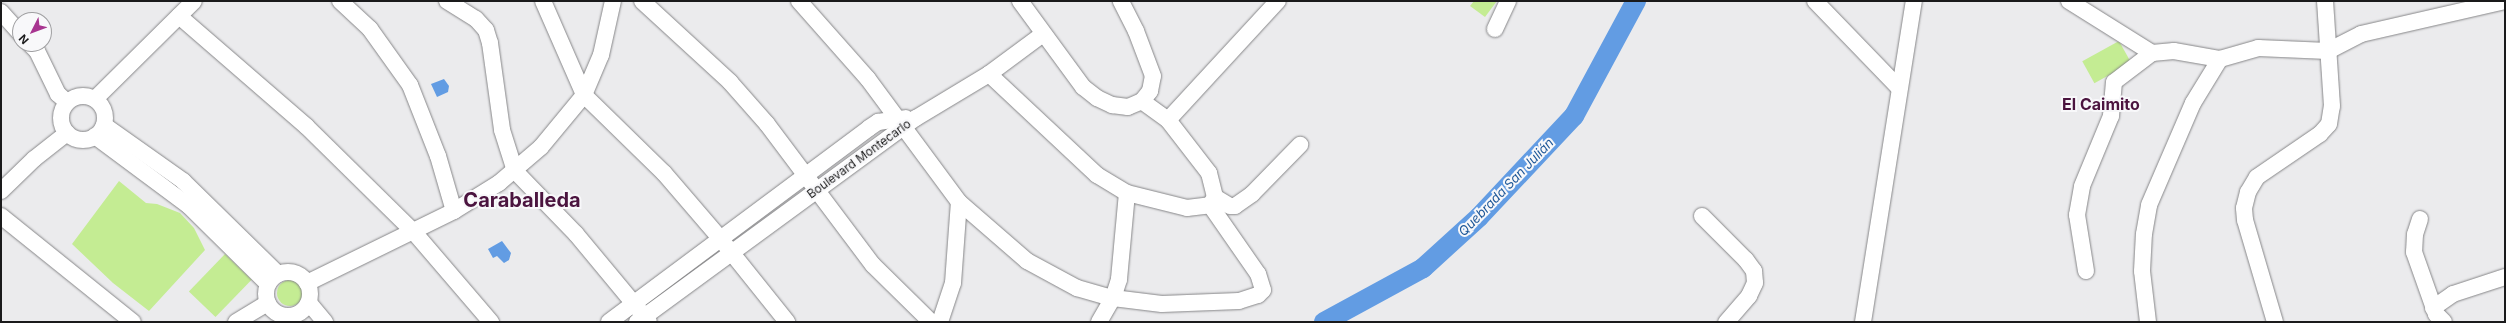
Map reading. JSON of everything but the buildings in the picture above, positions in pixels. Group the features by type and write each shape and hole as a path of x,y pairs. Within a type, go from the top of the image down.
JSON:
{"street":[{"path":"95,99 194,1"},
{"path":"340,1 370,29 410,85 438,156 454,210"},
{"path":"446,1 476,19 486,30 490,43 502,130 515,171 576,234 634,303 643,320"},
{"path":"543,1 584,95 645,152 720,237 730,252 787,322"},
{"path":"307,284 454,210 515,171 546,142 584,95 601,55 613,1"},
{"path":"642,1 730,82 767,124 806,173 872,265 931,322"},
{"path":"799,1 906,121 959,202 1027,261 1077,288 1113,298 1179,304 1239,301 1258,295 1263,290 1258,274 1213,201 1209,173 1168,120 1142,101"},
{"path":"1020,1 1083,87 1097,98 1112,105 1128,107 1142,101 1150,91 1153,76 1136,30 1121,1"},
{"path":"1168,120 1278,1"},
{"path":"1495,29 1508,1"},
{"path":"1815,1 1899,88"},
{"path":"1863,322 1914,1"},
{"path":"2069,1 2152,53"},
{"path":"2275,322 2245,220 2244,208 2248,192 2257,177 2320,134 2330,124 2332,106 2325,1"},
{"path":"2086,271 2077,215 2082,186 2111,116 2114,82 2152,53 2174,51 2220,59 2258,48 2328,51 2361,34 2505,1"},
{"path":"1,12 12,24"},
{"path":"179,16 287,108 413,231 491,322"},
{"path":"906,121 989,74 1043,34"},
{"path":"37,52 58,94 67,102"},
{"path":"2148,322 2142,271 2144,234 2150,206 2193,103 2220,59"},
{"path":"989,74 1080,161 1097,175 1127,192 1187,208 1213,201 1235,206 1252,194 1300,145"},
{"path":"80,96 95,99 103,111 100,131 86,140 76,139 67,134 61,118 67,102 80,96"},
{"name":"Boulevard Montecarlo","path":"609,322 720,237 869,128 878,122 906,121"},
{"name":"Boulevard Montecarlo","path":"643,320 730,252 818,189 906,121"},
{"path":"100,131 183,182 273,279"},
{"path":"1,191 34,159 67,134"},
{"path":"1099,322 1113,298 1119,279 1127,192"},
{"path":"940,322 953,283 959,202"},
{"path":"1,216 133,322"},
{"path":"1702,216 1746,260 1754,271 1755,283 1749,296 1726,322"},
{"path":"2420,219 2415,234 2414,252 2434,308 2444,322"},
{"path":"294,273 307,284 310,293 309,303 301,318 280,315 268,303 266,294 273,279 294,273"},
{"path":"2434,308 2453,294 2505,278"},
{"path":"236,322 268,303"},
{"path":"309,303 325,322"}],"green space":[{"path":"1474,1 1497,1 1485,17 1470,6"},
{"path":"2119,41 2131,63 2094,83 2082,61"},
{"path":"119,181 146,203 157,204 180,213 194,228 205,250 149,311 113,283 72,244"},
{"path":"225,254 252,280 215,317 189,291"},
{"path":"290,280 299,284 303,293 299,302 290,306 281,302 277,293 281,284"}],"water":[{"path":"444,79 449,86 448,92 437,97 431,84"},
{"path":"502,241 511,253 509,260 504,263 497,256 493,258 488,249"}],"waterway":[{"name":"Quebrada San Julián","path":"1324,322 1423,268 1479,217 1574,116 1636,1"}],"district":[{"name":"El Caimito","path":"2101,104"},
{"name":"Caraballeda","path":"522,200"}]}
